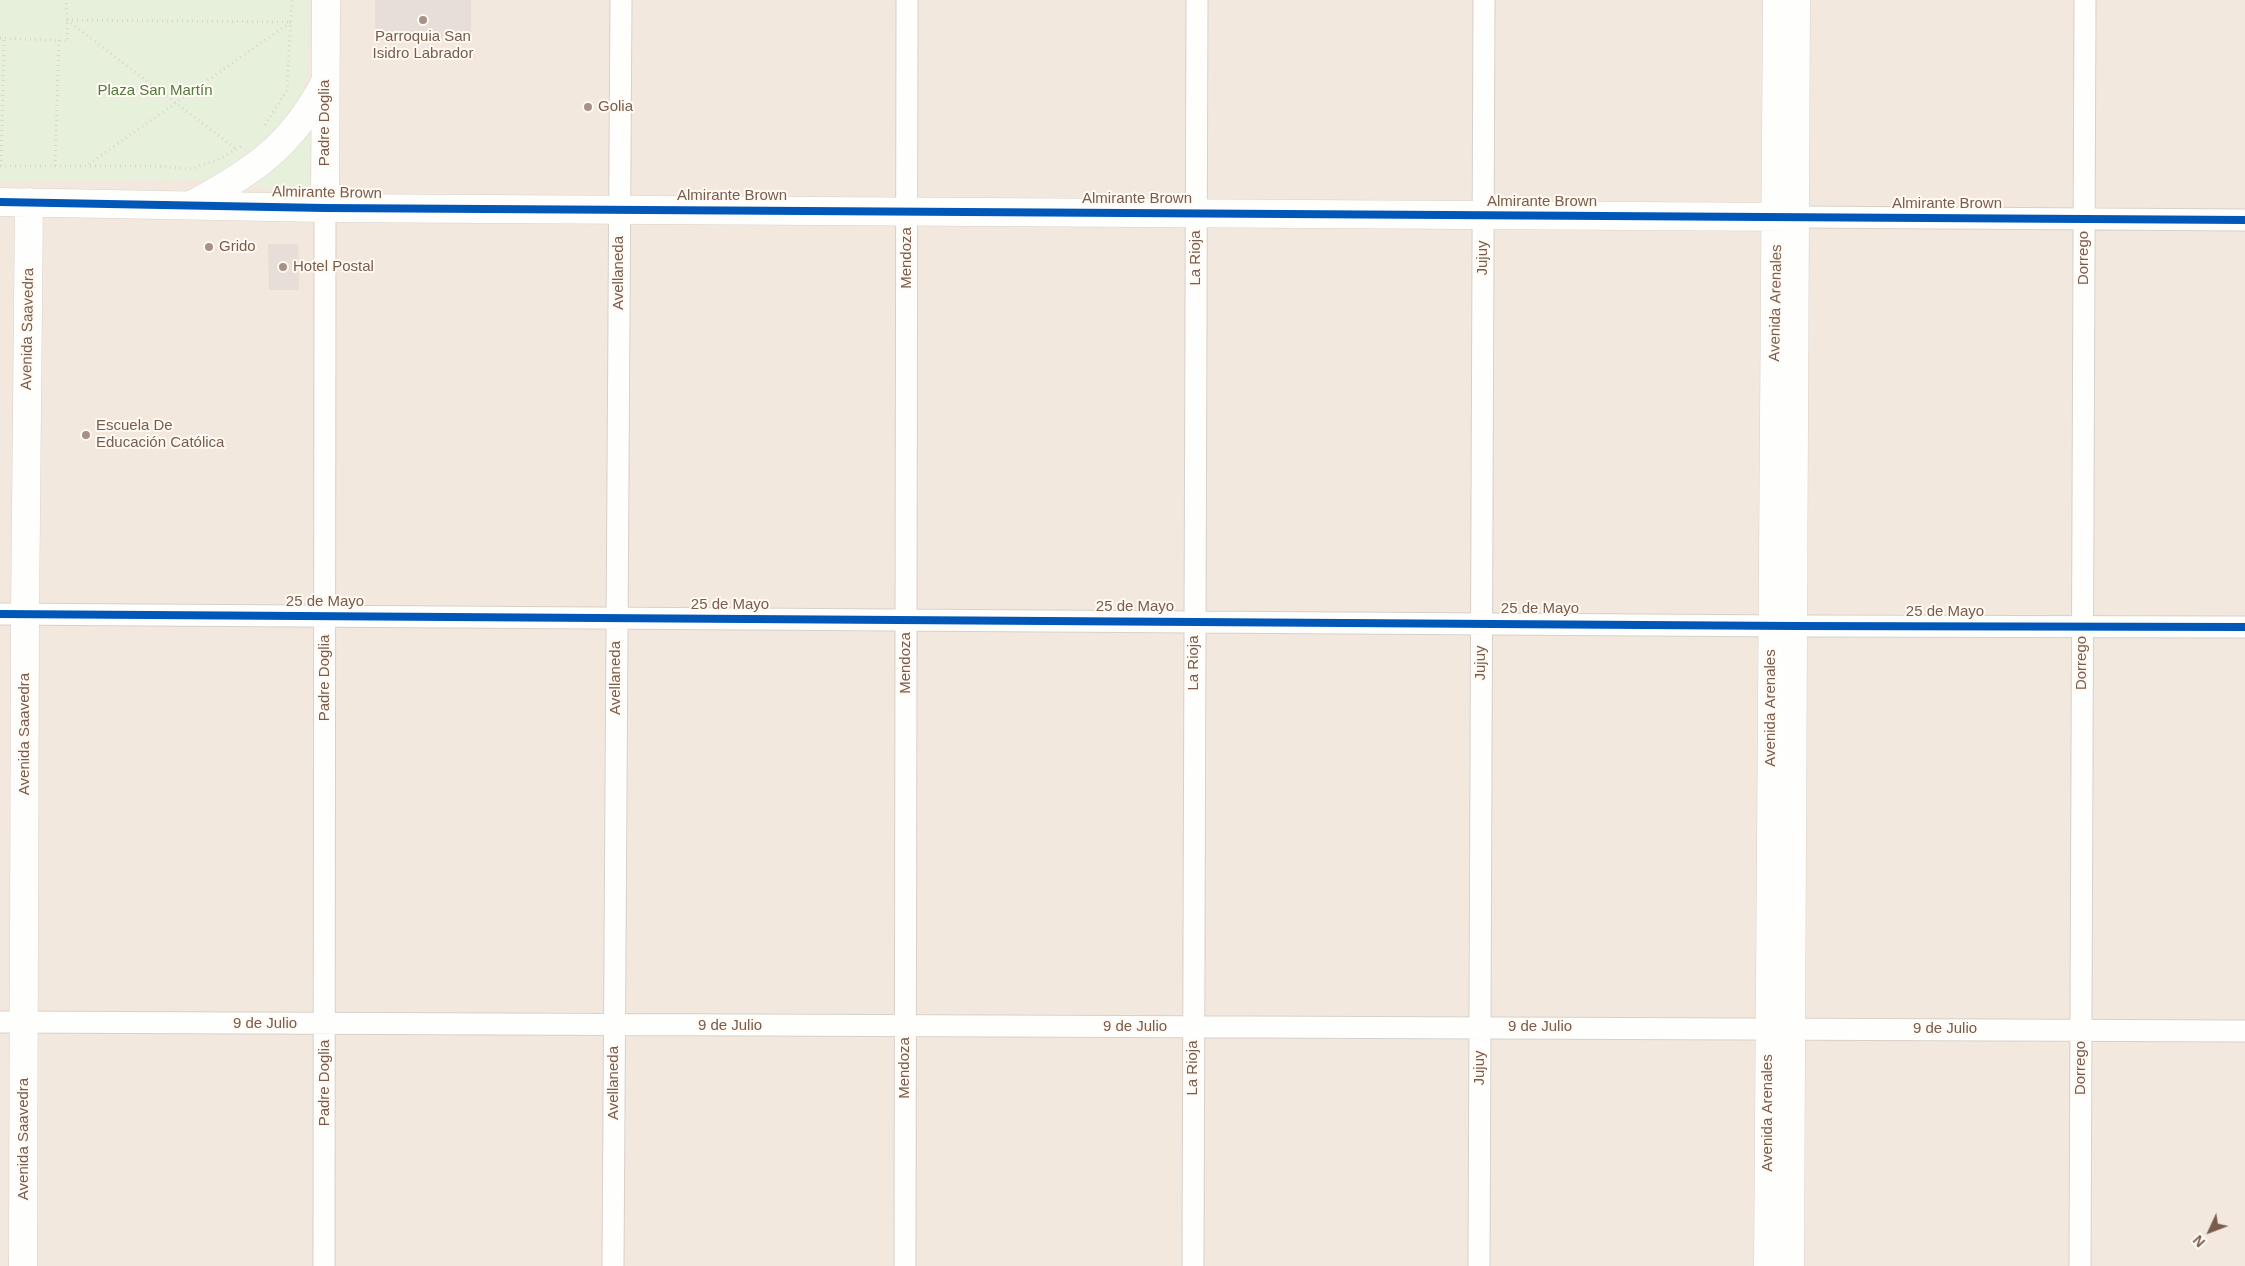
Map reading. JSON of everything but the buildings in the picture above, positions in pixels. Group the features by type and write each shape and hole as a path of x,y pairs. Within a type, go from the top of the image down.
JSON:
{"street":[{"name":"Padre Doglia","path":"324,1266 326,1025 324,208 326,0"},
{"name":"Avellaneda","path":"613,1266 621,0"},
{"name":"Mendoza","path":"905,1266 907,0"},
{"name":"La Rioja","path":"1193,1266 1197,0"},
{"name":"Jujuy","path":"1479,1266 1484,0"},
{"name":"Avenida Arenales","path":"1777,0 1786,217"},
{"name":"Avenida Arenales","path":"1768,1266 1780,1028 1786,217 1796,0"},
{"name":"Dorrego","path":"2080,1266 2085,0"},
{"path":"192,205 234,182 269,157 290,136 311,109 325,82"},
{"name":"Almirante Brown","path":"0,202 324,208 2245,220"},
{"name":"Avenida Saavedra","path":"23,1266 12,1022 12,614 29,202"},
{"name":"25 de Mayo","path":"12,614 2245,627"},
{"name":"9 de Julio","path":"12,1022 326,1025 1480,1027 2245,1031"},
{"name":"Avenida Arenales","path":"1780,1028 1790,1266"}],"path":[{"path":"66,0 68,41 2,38 0,166 159,166 191,169 219,159 243,145"},
{"path":"261,129 287,90 292,0"},
{"path":"66,20 291,22"},
{"path":"66,20 236,149"},
{"path":"86,166 291,22"},
{"path":"56,166 59,40"}],"shaded area":[{"path":"0,0 2245,0 2245,1266 0,1266"}],"green space":[{"name":"Plaza San Martín","path":"0,0 310,0 307,77 297,109 269,148 208,180 0,181"},
{"path":"311,127 310,189 254,188"}],"cycle path":[{"path":"0,202 325,208 2245,220"},
{"path":"0,614 1793,626 2245,627"}],"place":[{"name":"Parroquia San Isidro Labrador","path":"423,20"},
{"name":"Golia","path":"588,107"},
{"name":"Grido","path":"209,247"},
{"name":"Hotel Postal","path":"283,267"},
{"name":"Escuela De Educación Católica","path":"86,435"}]}
